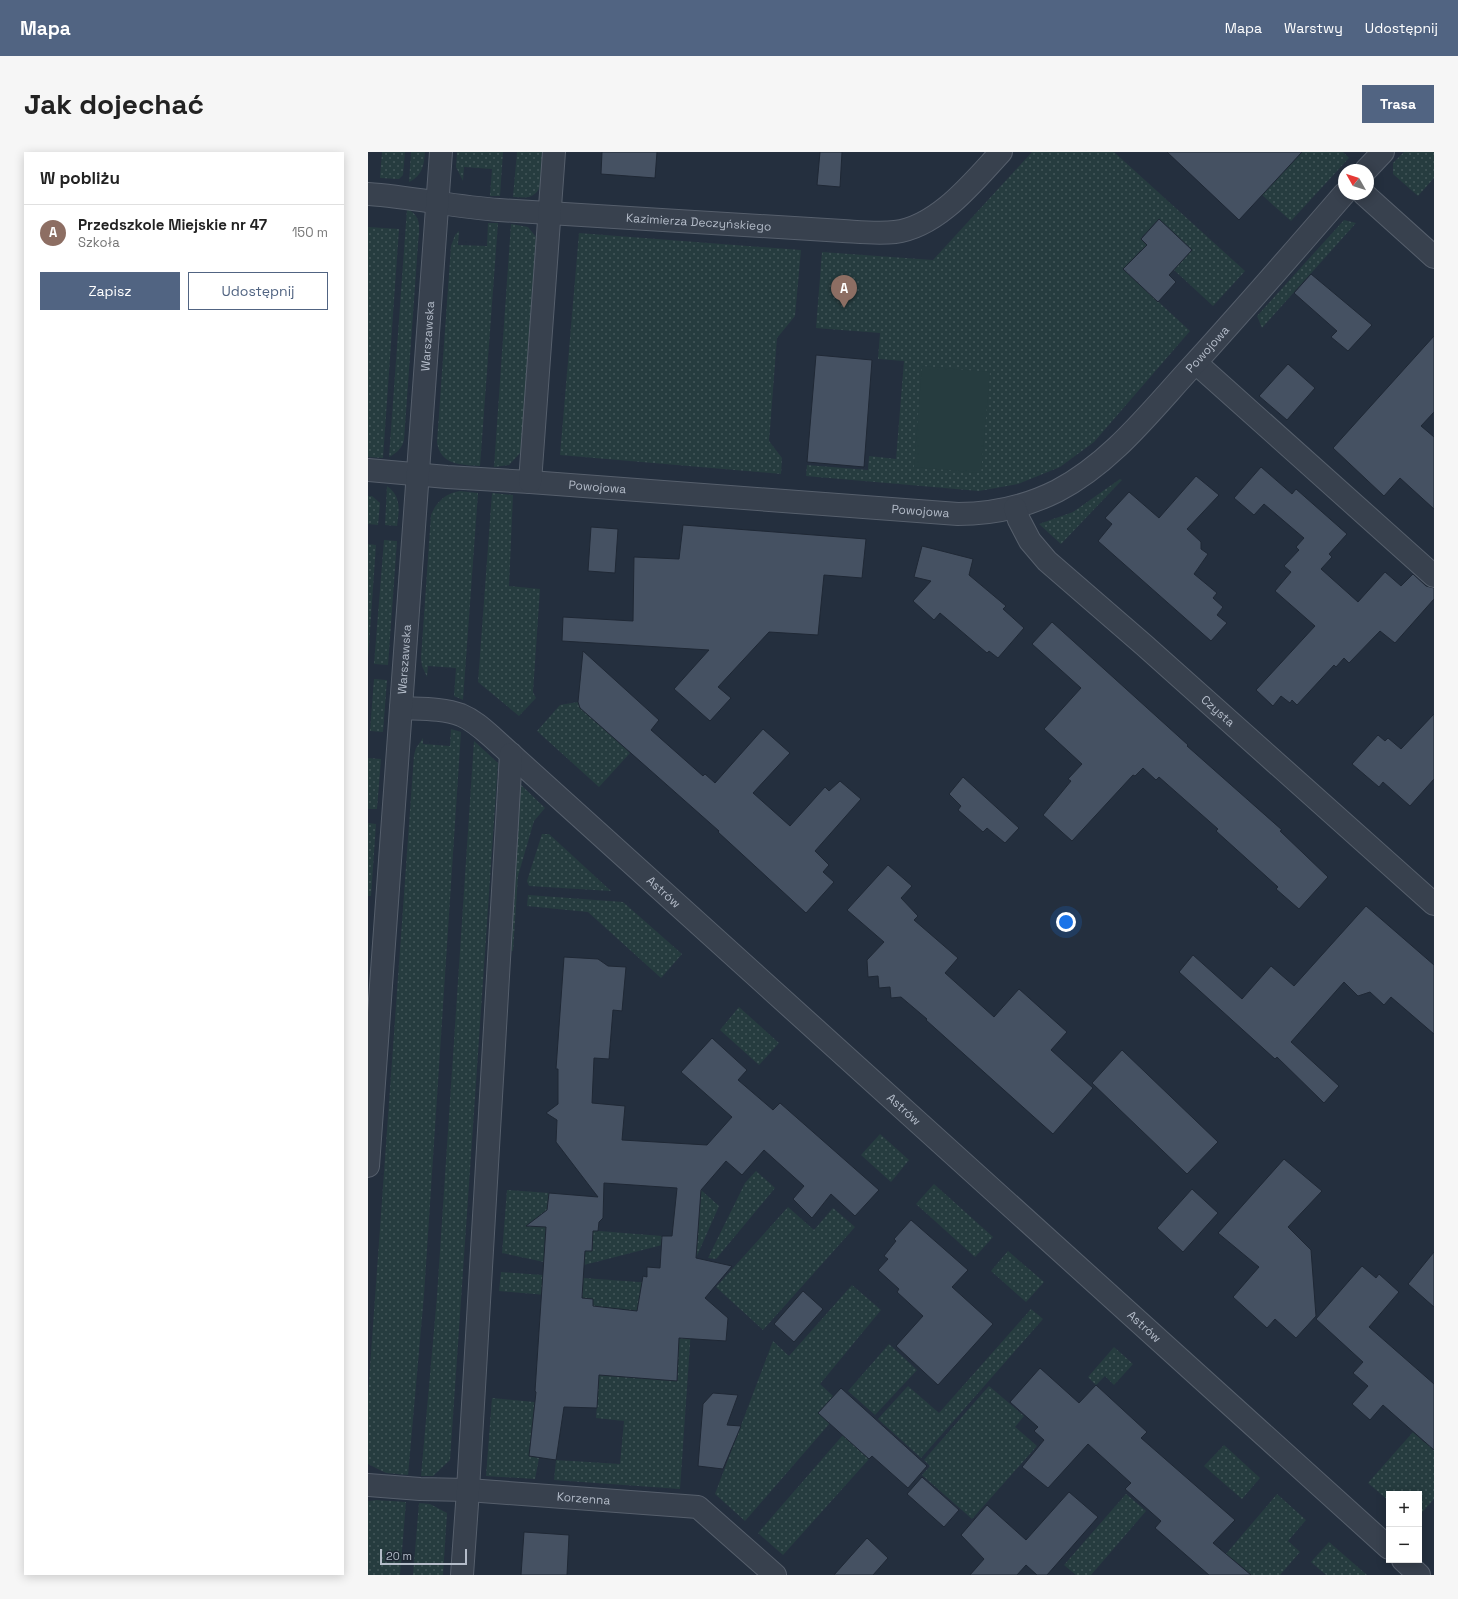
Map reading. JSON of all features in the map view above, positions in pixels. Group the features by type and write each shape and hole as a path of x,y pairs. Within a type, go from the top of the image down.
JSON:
{"street":[{"name":"Warszawska","path":"368,1166 440,152"},
{"path":"530,482 554,152"},
{"name":"Kazimierza Deczyńskiego","path":"368,194 402,196 466,207 549,213 843,231 896,232 925,223 942,211 1001,152"},
{"path":"1372,164 1383,152"},
{"name":"Powojowa","path":"368,470 466,479 530,482 958,514 981,514 1015,508 1058,490 1110,453 1144,420 1196,363 1339,200"},
{"path":"1371,200 1434,257"},
{"path":"1196,363 1434,576"},
{"name":"Czysta","path":"1015,508 1018,520 1030,541 1047,561 1144,645 1434,904"},
{"name":"Astrów","path":"401,708 447,712 462,716 475,724 511,754 1386,1545"},
{"path":"462,1575 511,754"},
{"name":"Korzenna","path":"368,1485 420,1489 468,1490 698,1507 775,1575"},
{"path":"1406,1563 1419,1575"}],"green space":[{"path":"382,152 405,152 403,175 399,179 380,178"},
{"path":"411,152 425,152 422,170 417,177 409,182"},
{"path":"457,152 503,152 500,196 490,196 492,169 464,167 463,181 456,167"},
{"path":"517,152 545,152 543,178 539,190 529,197 513,197"},
{"path":"1032,152 1114,152 1245,271 1213,306 1174,270 1192,250 1159,219 1141,238 1149,247 1144,253 1141,250 1123,269 1190,331 1094,442 1060,467 1018,484 979,491 806,476 807,465 868,470 869,456 896,459 904,361 878,359 880,333 816,328 822,252 933,260"},
{"path":"1302,152 1343,152 1349,158 1343,164 1338,164 1338,170 1291,221 1262,195"},
{"path":"1404,152 1434,152 1434,178 1418,196 1393,174 1393,163"},
{"path":"407,209 416,215 419,229 404,440 399,450 389,457"},
{"path":"1344,220 1356,223 1262,328 1257,316"},
{"path":"488,223 498,223 480,466 452,462 442,455 437,442 451,246 455,235 459,231 458,245 487,246"},
{"path":"511,224 528,227 536,237 521,452 509,465 494,467"},
{"path":"368,227 399,229 383,458 368,457"},
{"path":"579,233 801,250 795,316 777,338 769,441 782,458 781,474 560,455"},
{"path":"922,366 990,372 981,473 914,467"},
{"path":"1120,479 1122,480 1061,544 1039,524 1073,512"},
{"path":"387,486 392,490 398,504 399,510 397,526 385,525"},
{"path":"460,491 478,493 463,700 454,696 456,668 428,666 427,677 422,666 421,658 431,515 442,499 450,494"},
{"path":"492,493 513,495 509,586 540,589 533,692 536,698 519,716 478,682"},
{"path":"368,496 372,496 380,503 378,525 368,524"},
{"path":"384,540 397,541 388,665 374,664"},
{"path":"368,544 376,545 368,659"},
{"path":"374,679 387,680 383,732 370,731"},
{"path":"578,702 581,708 630,753 599,787 537,731 560,705"},
{"path":"451,729 461,732 424,1295 408,1475 386,1473 368,1464 368,1395 414,755 416,748 423,738 423,744 450,746"},
{"path":"474,741 498,763 450,1460 433,1476 421,1476 437,1296"},
{"path":"368,758 381,759 377,809 368,809"},
{"path":"518,782 545,808 534,821 518,876 513,951 509,951"},
{"path":"368,823 376,824 371,896 368,896"},
{"path":"542,834 549,834 611,891 529,886 527,881"},
{"path":"528,895 623,902 682,954 661,978 588,912 527,906"},
{"path":"739,1007 779,1043 759,1065 720,1030"},
{"path":"880,1134 909,1160 891,1182 861,1155"},
{"path":"756,1171 775,1188 716,1259 708,1258 745,1183"},
{"path":"934,1184 993,1237 975,1257 916,1204"},
{"path":"507,1190 549,1193 544,1262 502,1253"},
{"path":"701,1190 719,1206 696,1258"},
{"path":"788,1207 814,1230 833,1208 855,1227 763,1330 716,1287"},
{"path":"586,1230 662,1236 662,1245 584,1265 585,1251 592,1251 593,1239"},
{"path":"1008,1251 1044,1282 1026,1302 991,1271"},
{"path":"501,1272 694,1286 680,1489 554,1480 556,1460 620,1464 624,1421 596,1418 599,1375 677,1381 678,1376 655,1373 592,1327 593,1299 499,1291"},
{"path":"852,1285 881,1310 820,1384 833,1396 819,1413 830,1423 745,1521 715,1494 773,1341 789,1356"},
{"path":"1031,1309 1043,1319 921,1458 878,1419 908,1386 939,1413"},
{"path":"889,1344 917,1370 875,1415 848,1391"},
{"path":"1114,1347 1133,1364 1114,1385 1105,1376 1096,1385 1088,1377"},
{"path":"989,1386 1024,1416 1015,1427 1037,1446 972,1519 922,1475 930,1466 924,1460"},
{"path":"492,1398 565,1405 532,1429 529,1456 539,1458 535,1479 486,1476"},
{"path":"1413,1432 1424,1442 1434,1432 1434,1499 1422,1513 1422,1491 1386,1491 1386,1498 1368,1483"},
{"path":"843,1435 869,1459 783,1555 758,1533"},
{"path":"1224,1445 1260,1478 1242,1499 1204,1466"},
{"path":"1126,1494 1146,1511 1091,1575 1076,1575 1064,1565"},
{"path":"1277,1494 1306,1520 1288,1541 1300,1552 1280,1575 1240,1575 1245,1569 1226,1554"},
{"path":"376,1500 406,1502 400,1575 368,1575 368,1501"},
{"path":"419,1503 430,1504 447,1513 443,1575 413,1575"},
{"path":"1329,1542 1367,1575 1326,1575 1311,1562"}],"building":[{"path":"602,152 657,152 655,178 601,174"},
{"path":"820,152 842,152 840,187 817,185"},
{"path":"1167,152 1302,152 1239,220"},
{"path":"1159,219 1192,250 1169,275 1176,282 1158,302 1123,269 1147,245 1141,239"},
{"path":"1311,274 1372,325 1348,351 1331,337 1337,331 1294,293"},
{"path":"1434,336 1434,412 1421,426 1434,437 1434,509 1400,478 1384,496 1333,448"},
{"path":"816,355 872,360 864,467 807,462"},
{"path":"1288,364 1315,388 1287,420 1259,396"},
{"path":"1261,467 1292,494 1296,489 1347,534 1329,554 1332,557 1321,569 1358,602 1385,572 1401,586 1413,574 1426,586 1434,588 1434,599 1395,643 1380,631 1349,663 1344,658 1336,667 1334,665 1297,705 1292,700 1290,703 1281,696 1273,706 1256,690 1315,626 1275,591 1291,572 1284,566 1299,550 1296,547 1304,538 1264,504 1254,515 1234,498"},
{"path":"1196,476 1219,495 1187,529 1201,542 1201,549 1208,554 1194,574 1217,593 1213,598 1223,607 1217,615 1227,623 1211,641 1098,541 1112,524 1105,518 1129,492 1159,518"},
{"path":"683,525 866,539 862,578 824,575 818,635 769,632 718,687 731,698 710,721 674,689 709,650 562,641 563,617 633,621 634,557 679,559"},
{"path":"591,527 618,529 615,573 588,571"},
{"path":"922,546 973,559 969,575 1006,606 1003,609 1024,628 998,658 989,651 987,653 940,613 934,620 913,601 931,581 914,577"},
{"path":"1052,622 1188,745 1187,746 1282,830 1280,831 1328,877 1299,909 1276,889 1278,887 1216,831 1218,829 1159,777 1156,780 1143,768 1135,776 1133,775 1072,841 1043,815 1071,781 1068,779 1082,764 1044,729 1081,688 1032,644"},
{"path":"583,651 659,720 651,730 703,776 705,774 715,783 763,729 790,753 753,793 790,826 825,787 829,791 840,781 861,799 815,851 829,865 823,872 834,882 806,913 718,832 719,831 580,708 578,702"},
{"path":"1434,714 1434,779 1410,806 1383,782 1379,787 1352,764 1378,735 1385,741 1388,738 1401,749"},
{"path":"963,777 1019,828 1005,843 987,828 983,832 958,810 961,806 949,794"},
{"path":"888,865 912,886 901,898 918,916 914,920 958,958 945,973 994,1017 1019,989 1067,1032 1051,1050 1093,1088 1053,1134 901,997 891,998 890,987 879,988 878,976 868,977 867,960 884,942 847,910"},
{"path":"1366,906 1434,965 1434,1034 1391,997 1384,1005 1370,992 1358,996 1344,982 1291,1042 1339,1086 1324,1103 1277,1057 1275,1059 1179,972 1193,955 1242,999 1271,966 1294,986"},
{"path":"564,957 598,959 608,966 626,967 622,1011 613,1010 609,1059 594,1058 592,1103 625,1106 622,1140 707,1145 732,1117 681,1072 712,1038 747,1070 738,1080 773,1110 780,1103 879,1190 855,1216 831,1194 812,1218 793,1199 804,1186 764,1150 742,1175 726,1161 701,1190 696,1258 732,1266 705,1298 728,1318 726,1341 679,1338 677,1381 599,1375 597,1408 564,1407 556,1460 529,1456 536,1392 546,1227 526,1226 547,1210 549,1193 598,1197 556,1142 557,1120 546,1113 558,1104 558,1069 556,1069","holes":["604,1183 677,1188 672,1236 662,1236 660,1268 647,1267 647,1277 643,1276 637,1311 593,1306 593,1299 582,1298 585,1251 592,1251 593,1231 598,1231 599,1222 603,1218"]},
{"path":"1122,1050 1218,1142 1187,1174 1092,1083"},
{"path":"1284,1159 1322,1191 1288,1227 1311,1250 1316,1316 1296,1338 1275,1319 1267,1328 1233,1297 1259,1267 1218,1233"},
{"path":"1192,1189 1218,1213 1183,1252 1157,1228"},
{"path":"911,1220 968,1270 952,1287 993,1324 938,1385 896,1346 923,1316 897,1292 899,1289 878,1270 888,1259 884,1256 896,1241 894,1239"},
{"path":"1434,1252 1434,1307 1408,1284"},
{"path":"1362,1266 1376,1278 1379,1274 1399,1292 1369,1327 1434,1384 1434,1450 1383,1405 1370,1420 1352,1404 1368,1386 1353,1373 1363,1362 1316,1319"},
{"path":"803,1291 823,1309 794,1342 774,1324"},
{"path":"1040,1368 1079,1403 1096,1385 1147,1432 1141,1438 1235,1520 1213,1543 1251,1575 1209,1575 1155,1528 1161,1521 1125,1489 1131,1483 1088,1444 1048,1488 1022,1467 1044,1440 1034,1431 1038,1427 1010,1402"},
{"path":"841,1388 927,1466 908,1488 872,1456 869,1459 818,1413"},
{"path":"713,1393 738,1395 727,1425 741,1426 723,1469 698,1466 703,1404"},
{"path":"922,1477 959,1510 944,1527 907,1494"},
{"path":"1069,1492 1098,1517 1047,1575 1037,1575 1026,1565 1017,1575 970,1575 984,1559 961,1535 987,1505 1026,1540"},
{"path":"524,1532 569,1535 567,1575 521,1575"},
{"path":"867,1538 888,1558 873,1575 834,1575"}],"place":[{"name":"Przedszkole Miejskie nr 47","path":"844,308"}]}
